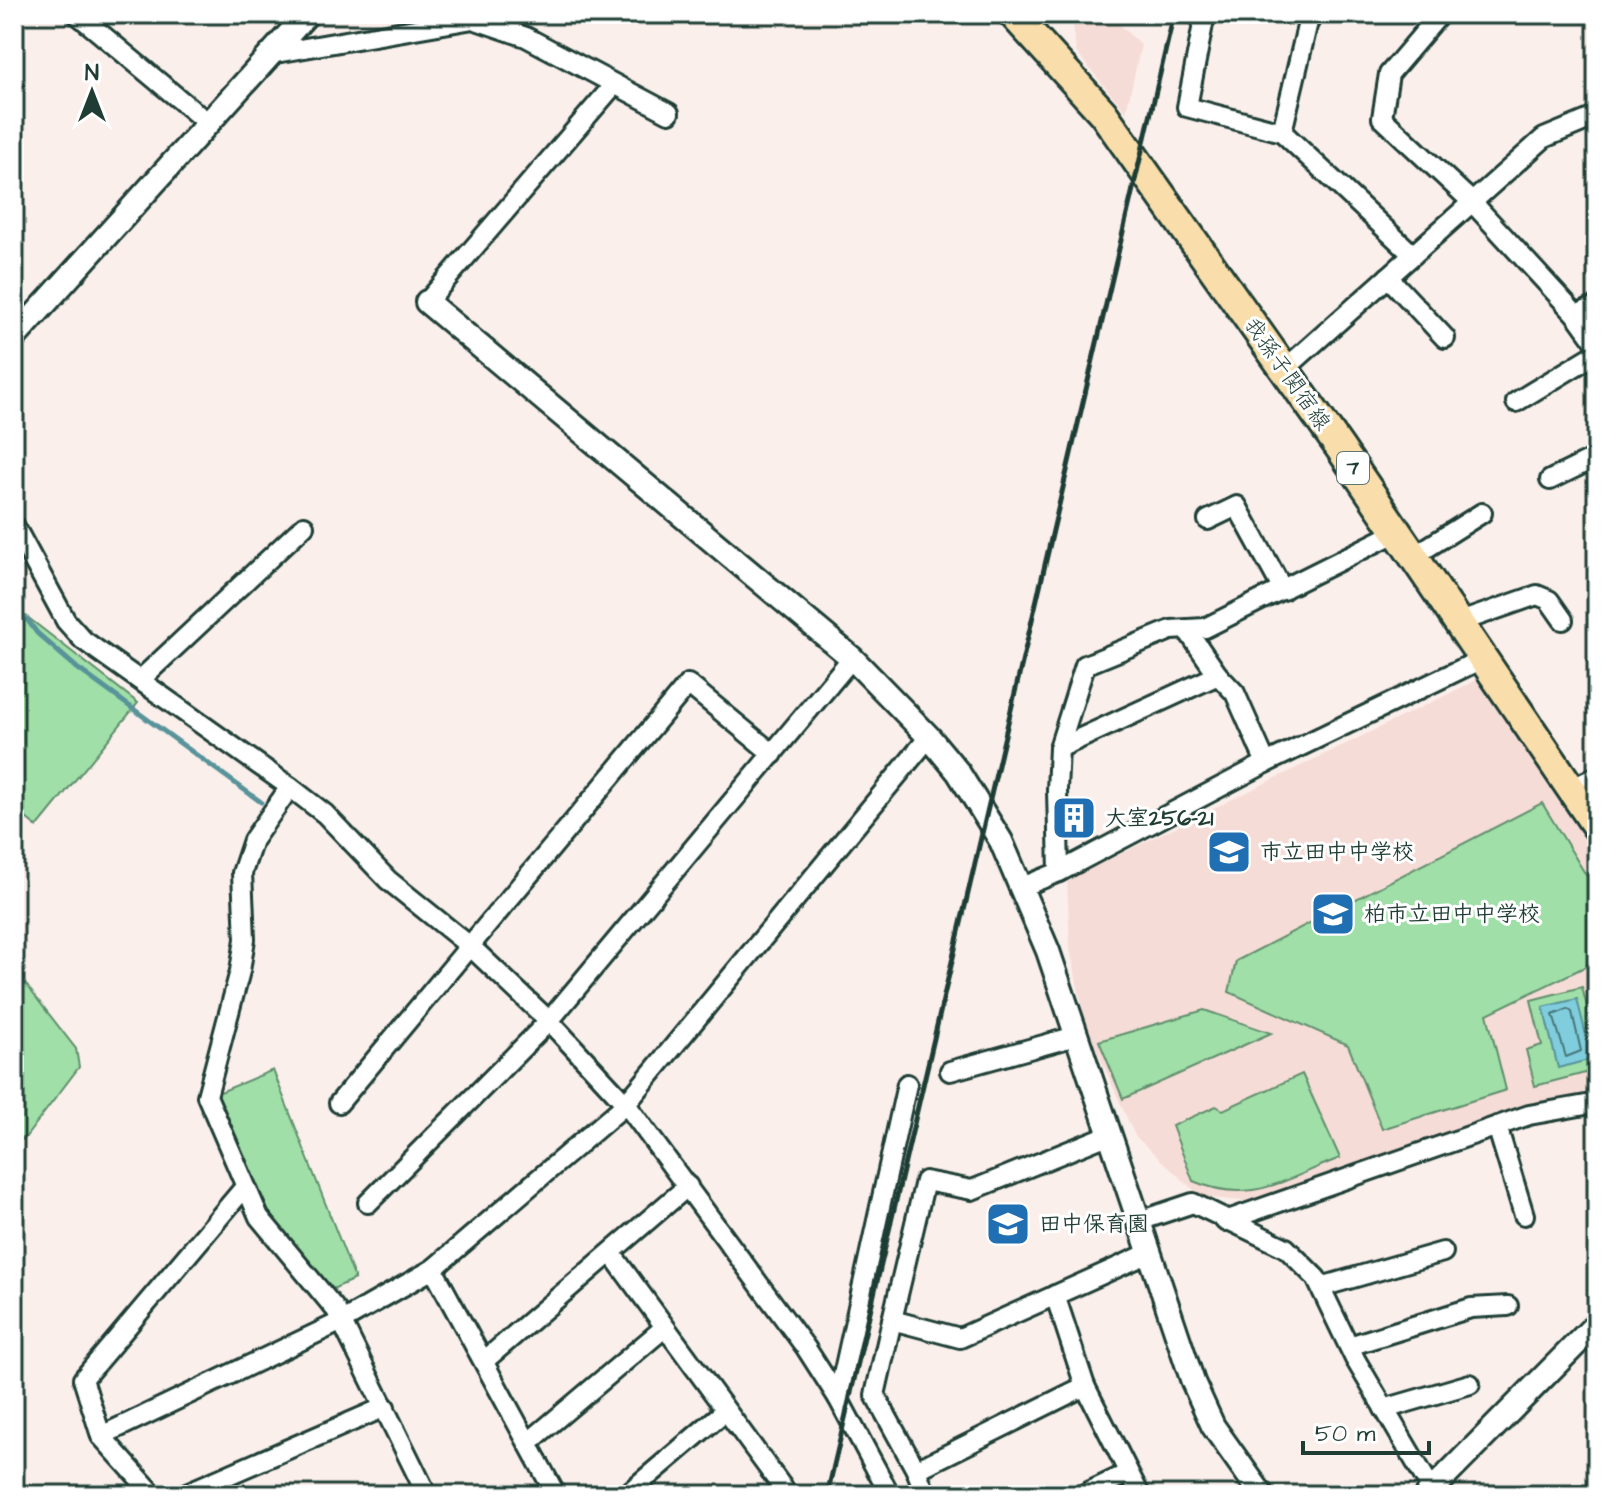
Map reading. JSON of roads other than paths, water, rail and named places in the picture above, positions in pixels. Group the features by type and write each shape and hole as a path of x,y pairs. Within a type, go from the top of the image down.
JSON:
{"main road":[{"name":"我孫子関宿線","path":"1023,18 1103,113 1460,622 1597,827"}],"street":[{"path":"77,14 209,124"},
{"path":"14,338 307,14"},
{"path":"1205,14 1187,107 1282,132 1413,255"},
{"path":"1282,132 1308,22 1316,14"},
{"path":"1440,14 1389,74 1382,118 1473,203 1576,315 1597,344"},
{"path":"270,54 473,19 526,37 613,86 669,113"},
{"path":"613,86 427,302 852,658 929,737 976,800 1001,841 1022,887 1076,1036 1183,1358 1213,1426 1262,1495"},
{"path":"1284,370 1544,138 1597,116"},
{"path":"1388,277 1445,338"},
{"path":"1576,315 1597,306"},
{"path":"1516,402 1597,353"},
{"path":"1550,480 1597,457"},
{"path":"1208,520 1237,506 1283,590"},
{"path":"1414,556 1482,513"},
{"path":"14,525 66,621 83,640 325,814 388,880 471,947 549,1021 626,1104 838,1398 890,1495"},
{"path":"140,680 304,526"},
{"path":"1059,872 1059,748 1085,665 1171,630 1205,628 1397,532"},
{"path":"1460,622 1537,595 1549,600 1563,620"},
{"path":"1187,630 1218,675 1235,693 1266,763"},
{"path":"368,1203 549,1021 852,658"},
{"path":"1022,887 1059,872 1266,763 1484,658"},
{"path":"1059,748 1218,675"},
{"path":"339,1103 688,684 773,754"},
{"path":"101,1436 342,1321 433,1269 626,1104 929,737"},
{"path":"1571,789 1597,776"},
{"path":"290,787 253,840 242,873 243,949 207,1096 259,1217 342,1321 427,1495"},
{"path":"950,1071 1076,1036"},
{"path":"838,1398 907,1084"},
{"path":"1225,1221 1529,1115 1597,1103"},
{"path":"1497,1126 1524,1215"},
{"path":"926,1495 916,1470 875,1395 925,1181 972,1190 1108,1135"},
{"path":"484,1361 688,1186"},
{"path":"154,1495 101,1436 83,1379 244,1188"},
{"path":"1136,1222 1193,1203 1286,1248 1316,1278 1349,1346 1431,1493 1597,1323"},
{"path":"1321,1287 1443,1252"},
{"path":"611,1253 788,1495"},
{"path":"892,1320 960,1338 1147,1254"},
{"path":"433,1269 556,1495"},
{"path":"1055,1295 1085,1386 1126,1474 1140,1495"},
{"path":"1349,1346 1471,1308 1508,1306"},
{"path":"529,1442 664,1328"},
{"path":"1384,1409 1470,1384"},
{"path":"916,1470 1085,1386"},
{"path":"182,1495 385,1407"},
{"path":"626,1495 725,1411"},
{"path":"1082,1495 1126,1474"}],"water":[{"path":"1577,999 1592,1059 1558,1068 1543,1007"}],"waterway":[{"path":"14,619 26,618 37,633 77,668 261,802"}],"railway":[{"path":"827,1495 1174,14"}],"place":[{"name":"大室256-21","path":"1074,818"},
{"name":"市立田中中学校","path":"1229,852"},
{"name":"柏市立田中中学校","path":"1333,914"},
{"name":"田中保育園","path":"1008,1224"}]}
